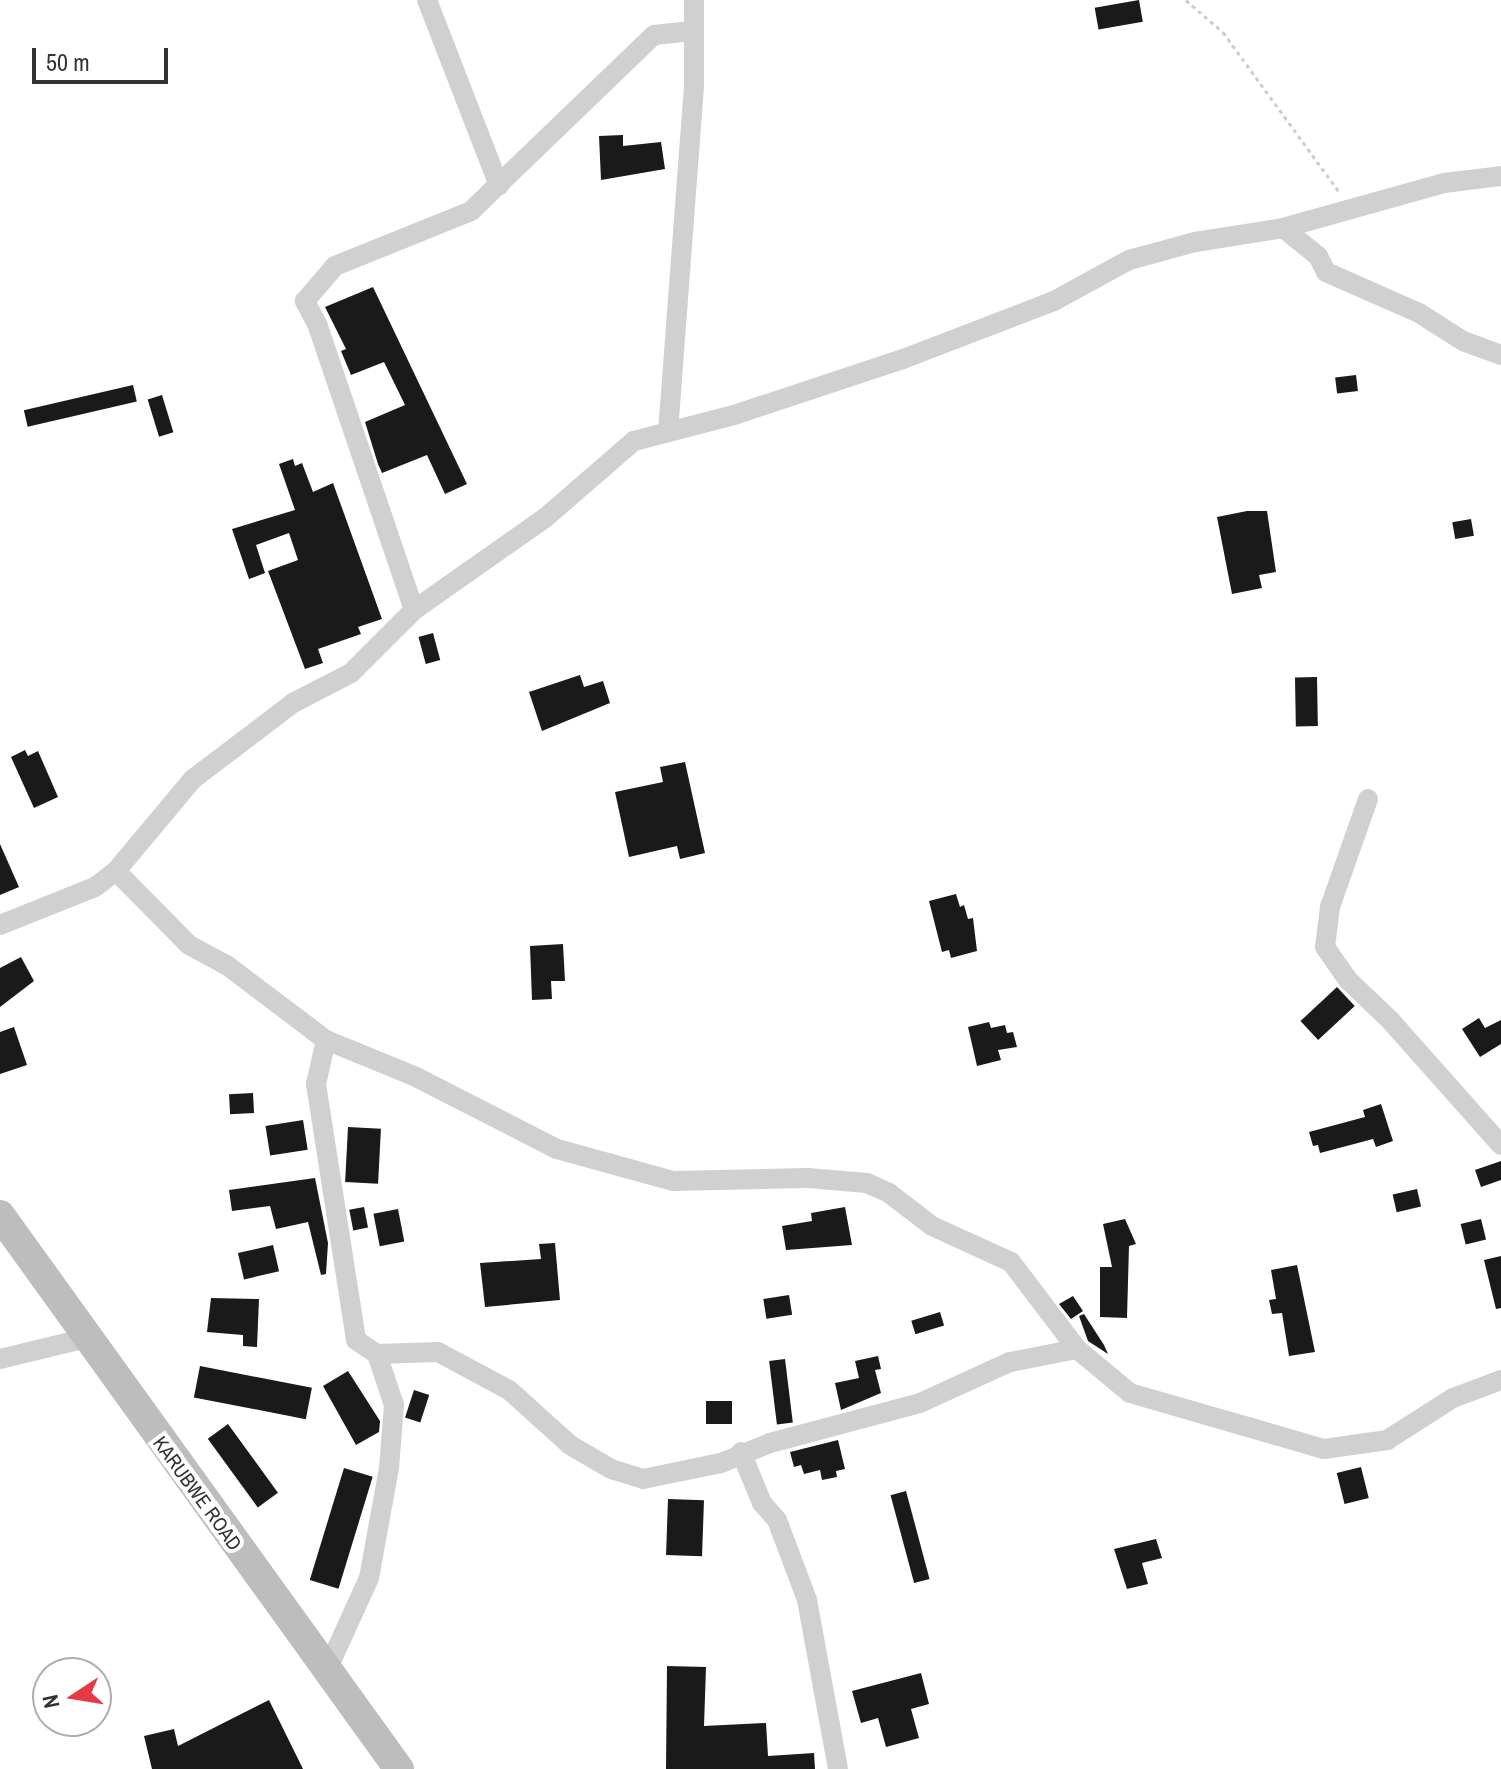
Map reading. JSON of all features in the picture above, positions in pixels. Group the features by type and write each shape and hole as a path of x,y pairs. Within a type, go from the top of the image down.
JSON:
{"street":[{"path":"427,0 499,186"},
{"path":"668,432 694,84 694,0"},
{"path":"414,610 317,324 305,301 335,266 471,211 654,35 692,31"},
{"path":"0,925 63,904 116,871 193,779 293,703 351,673 414,610 545,518 634,441 734,415 993,326 1129,260 1195,242 1283,228 1444,183 1501,176"},
{"path":"1283,228 1318,256 1326,272 1419,313 1463,341 1501,355"},
{"path":"1368,799 1324,928 1325,947 1348,980 1501,1145"},
{"path":"116,871 189,945 228,966 326,1040 416,1077 557,1149 673,1181 808,1178 867,1183 932,1226 1011,1262 1077,1349 1130,1393 1324,1449 1387,1440 1453,1398 1501,1380"},
{"path":"326,1040 316,1084 356,1340 377,1354 438,1352 509,1390 570,1445 611,1469 643,1479 676,1476 741,1452 920,1403 1010,1362 1077,1349"},
{"name":"KARUBWE ROAD","path":"0,1215 399,1769"},
{"path":"0,1359 86,1338"},
{"path":"327,1670 369,1578 389,1468 394,1405 377,1354"},
{"path":"741,1452 762,1503 777,1520 807,1600 838,1769"}],"path":[{"path":"1186,0 1223,32 1323,177 1353,208"}],"building":[{"path":"1139,0 1143,22 1099,29 1095,8"},
{"path":"623,135 623,146 661,142 665,169 601,180 599,136"},
{"path":"373,287 467,484 445,494 427,455 382,473 378,464 365,422 405,405 384,362 351,375 341,351 346,349 325,307"},
{"path":"1356,375 1358,391 1337,393 1335,378"},
{"path":"133,385 137,402 28,427 24,410"},
{"path":"162,395 173,432 159,437 148,399"},
{"path":"293,459 295,466 302,463 313,492 333,483 382,619 358,627 361,634 318,649 323,663 305,669 268,571 298,560 289,533 256,545 265,573 249,579 232,529 295,510 279,464"},
{"path":"1267,511 1276,572 1259,575 1262,588 1232,594 1217,517"},
{"path":"1471,519 1474,536 1455,539 1452,522"},
{"path":"433,633 440,660 426,664 419,637"},
{"path":"580,675 584,687 603,681 610,703 542,731 529,692"},
{"path":"1295,677 1317,677 1318,726 1296,726"},
{"path":"25,750 28,756 38,751 58,797 34,808 11,757"},
{"path":"685,762 705,853 680,859 677,846 629,857 615,792 663,782 660,767"},
{"path":"0,844 19,887 0,895"},
{"path":"956,894 960,907 964,905 968,919 973,918 977,951 951,958 949,950 942,952 929,901"},
{"path":"563,944 565,981 551,981 552,999 532,1000 530,946"},
{"path":"21,957 34,981 0,1007 0,968"},
{"path":"1337,987 1355,1006 1318,1040 1300,1021"},
{"path":"1479,1018 1485,1028 1501,1020 1501,1044 1480,1057 1462,1029"},
{"path":"989,1022 991,1028 1005,1025 1007,1033 1013,1032 1017,1047 998,1050 1001,1060 977,1066 968,1027"},
{"path":"14,1027 27,1065 0,1074 0,1032"},
{"path":"253,1093 254,1113 230,1114 229,1094"},
{"path":"1381,1104 1393,1141 1376,1147 1373,1139 1320,1153 1318,1145 1313,1146 1309,1132 1365,1117 1363,1110"},
{"path":"303,1120 308,1150 270,1156 265,1126"},
{"path":"348,1127 381,1129 378,1184 345,1182"},
{"path":"1501,1161 1501,1180 1481,1187 1475,1170"},
{"path":"315,1178 328,1243 326,1274 321,1275 308,1222 276,1229 270,1206 232,1211 229,1190"},
{"path":"1417,1189 1421,1207 1397,1212 1393,1195"},
{"path":"364,1207 368,1228 353,1230 349,1210"},
{"path":"845,1207 852,1245 786,1250 782,1226 812,1221 811,1213"},
{"path":"398,1209 404,1241 380,1246 373,1214"},
{"path":"1125,1219 1136,1244 1129,1246 1127,1318 1100,1317 1100,1267 1112,1267 1103,1224"},
{"path":"1481,1219 1486,1239 1466,1244 1461,1224"},
{"path":"555,1243 560,1300 485,1307 480,1263 541,1259 539,1244"},
{"path":"273,1245 279,1271 244,1279 238,1253"},
{"path":"1501,1256 1501,1308 1496,1309 1484,1260"},
{"path":"1297,1265 1315,1352 1289,1356 1282,1313 1272,1314 1269,1300 1276,1299 1271,1270"},
{"path":"789,1295 792,1315 766,1319 763,1299"},
{"path":"1073,1296 1083,1311 1071,1319 1059,1304"},
{"path":"211,1298 259,1299 257,1347 243,1346 243,1335 207,1332"},
{"path":"940,1312 944,1325 915,1334 911,1321"},
{"path":"1084,1314 1108,1354 1088,1341 1079,1316"},
{"path":"878,1356 881,1369 875,1370 881,1393 841,1410 835,1383 859,1378 855,1361"},
{"path":"785,1359 793,1423 777,1424 769,1361"},
{"path":"200,1366 312,1388 306,1419 194,1397"},
{"path":"348,1371 380,1421 379,1432 356,1445 323,1386"},
{"path":"414,1390 429,1395 420,1423 405,1418"},
{"path":"706,1401 732,1401 732,1424 706,1424"},
{"path":"228,1424 278,1493 258,1507 208,1439"},
{"path":"838,1440 845,1469 836,1471 837,1477 822,1480 820,1470 804,1474 801,1465 794,1467 790,1452"},
{"path":"1361,1467 1369,1498 1344,1504 1337,1473"},
{"path":"344,1468 373,1477 338,1589 310,1580"},
{"path":"906,1491 930,1579 914,1583 891,1495"},
{"path":"668,1499 704,1500 702,1556 666,1555"},
{"path":"1156,1539 1162,1558 1142,1563 1148,1584 1127,1589 1114,1549"},
{"path":"667,1666 706,1667 704,1726 766,1723 768,1756 814,1753 815,1769 666,1769"},
{"path":"921,1673 929,1704 911,1709 919,1738 886,1747 878,1718 861,1723 852,1691"},
{"path":"269,1700 303,1769 152,1769 144,1736 174,1729 178,1746"}]}
